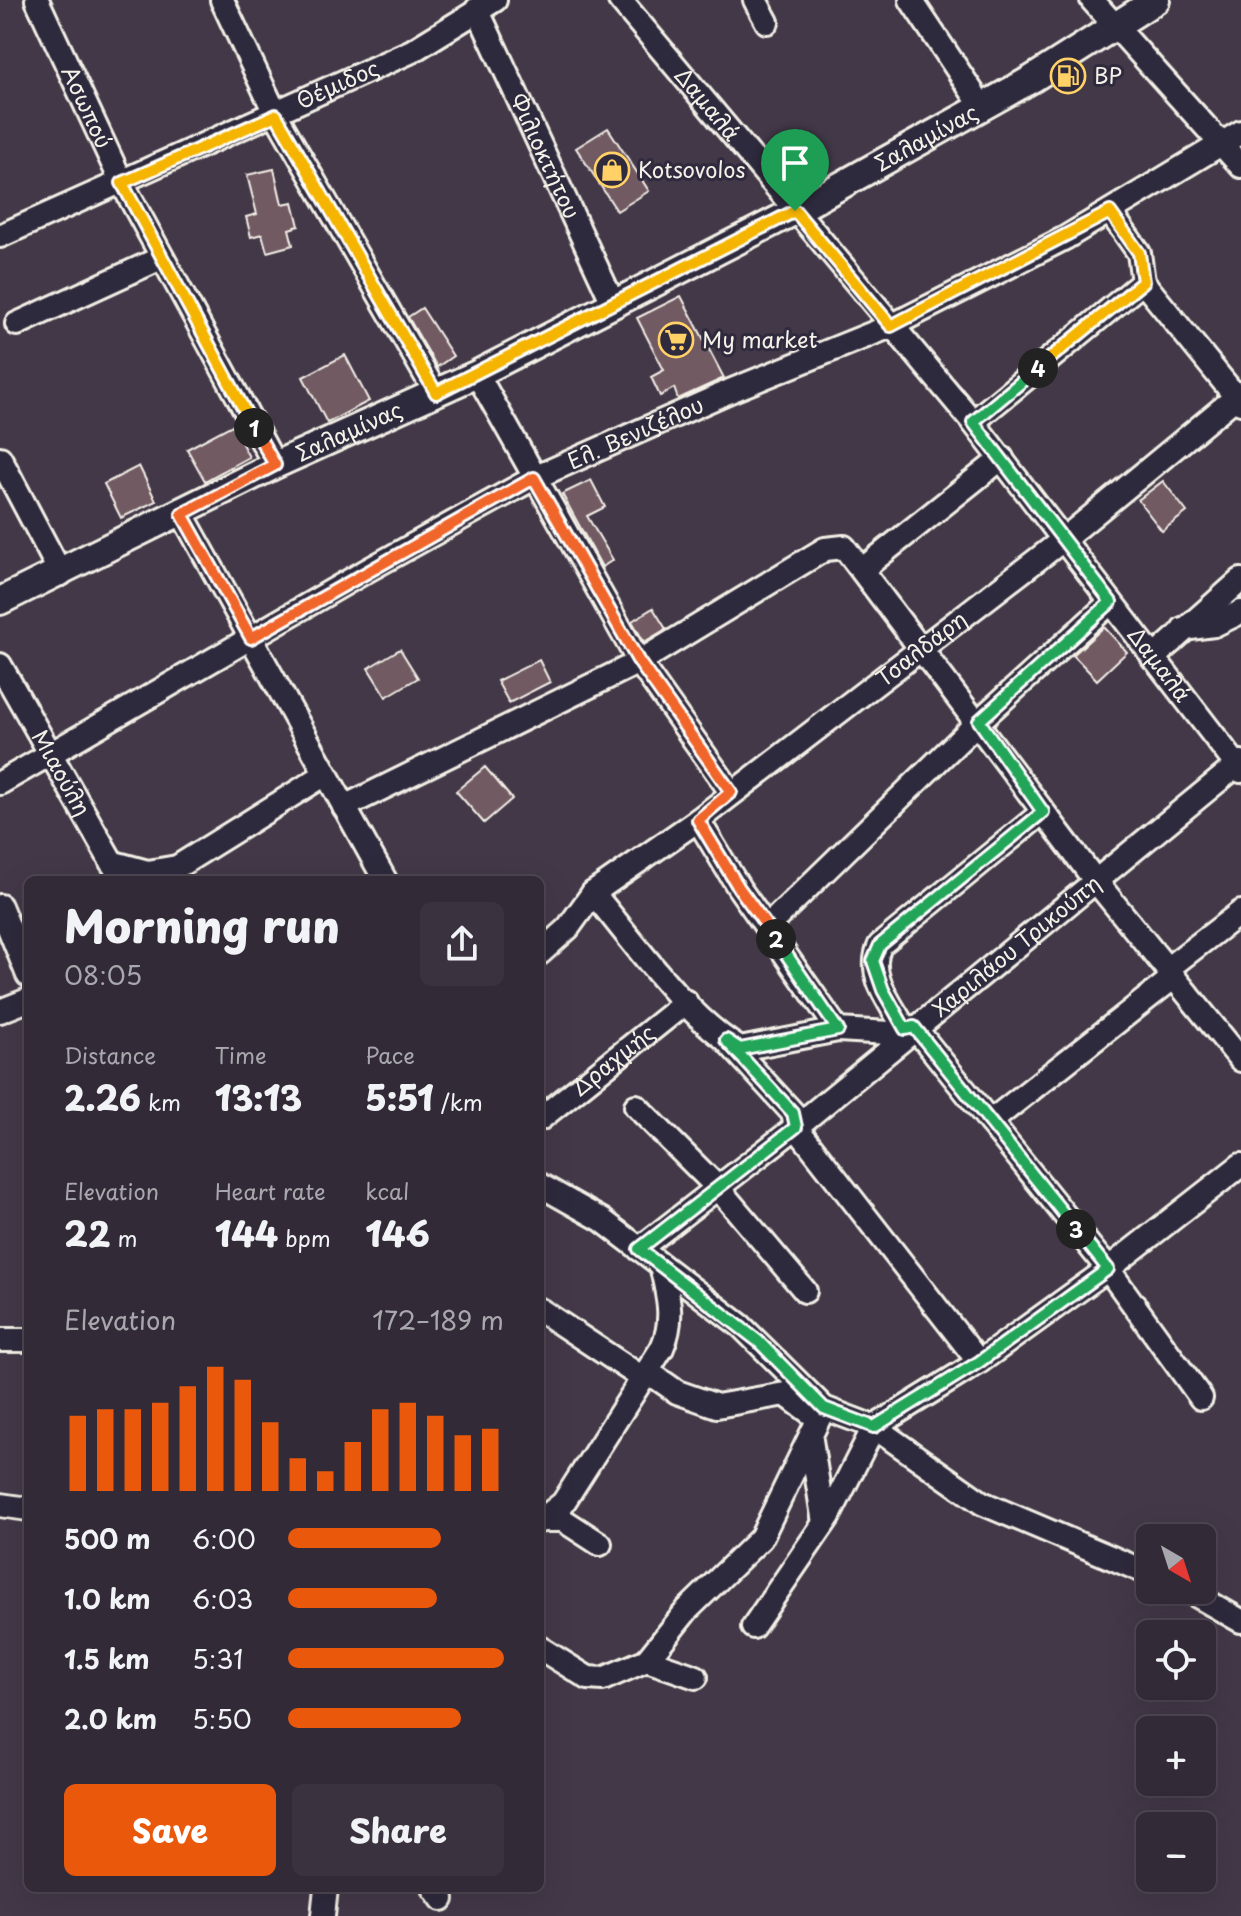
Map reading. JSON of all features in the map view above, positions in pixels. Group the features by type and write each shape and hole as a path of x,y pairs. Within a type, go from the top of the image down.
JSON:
{"main road":[{"name":"Σαλαμίνας","path":"0,601 61,574 275,465 477,374 795,211 983,108 1114,28 1150,2"}],"street":[{"name":"Ασωπού","path":"37,0 122,183 275,465"},
{"path":"222,0 276,115 436,393"},
{"name":"Δαμαλά","path":"620,0 973,422 1153,658 1240,766"},
{"path":"755,0 767,22"},
{"path":"911,0 983,108"},
{"path":"1092,0 1114,28 1231,138 1241,166"},
{"name":"Θέμιδος","path":"0,236 276,115 412,51 486,4"},
{"name":"Φιλιοκτήτου","path":"486,4 613,303"},
{"name":"Ελ. Βενιζέλου","path":"0,783 534,478 730,391 891,326 1110,212 1231,138"},
{"path":"1110,212 1139,253 1143,282 1239,398"},
{"path":"17,324 161,258"},
{"path":"973,422 1143,282"},
{"path":"477,374 639,662 731,792"},
{"name":"Τσαλδάρη","path":"544,949 568,928 593,893 698,820 1064,539 1239,398"},
{"path":"0,458 61,574"},
{"path":"864,568 1002,458"},
{"path":"182,514 383,876"},
{"path":"344,807 639,662 825,549 844,547 864,568 1094,879 1241,1060"},
{"path":"1153,658 1241,580"},
{"path":"768,926 979,721 1111,602"},
{"path":"1183,629 1214,625 1241,612"},
{"name":"Μιαούλη","path":"0,665 116,871"},
{"name":"Χαριλάου Τρικούπη","path":"639,1249 796,1127 910,1028 1094,879 1240,766"},
{"path":"116,871 148,872 177,867 324,775"},
{"path":"1043,812 880,945 873,961 875,973 910,1028 1108,1269 1201,1398"},
{"path":"698,820 739,888 838,1030"},
{"path":"593,893 686,1002 726,1040 793,1113 796,1127 979,1362"},
{"path":"0,906 24,965"},
{"path":"990,1122 1241,912"},
{"path":"0,1011 24,1002"},
{"name":"Δραχμής","path":"544,1116 686,1002"},
{"path":"726,1040 740,1049 838,1030 889,1033 910,1028"},
{"path":"636,1106 718,1188 805,1291"},
{"path":"753,1627 824,1523 874,1427 979,1362 1108,1269 1241,1165"},
{"path":"544,1191 602,1220 758,1341 818,1423 824,1523"},
{"path":"544,1518 563,1503 646,1375 671,1328 670,1303 661,1265"},
{"path":"544,1313 635,1373 657,1378 677,1392 717,1406 785,1394 818,1423 874,1427 982,1503 1136,1568"},
{"path":"0,1340 24,1340"},
{"path":"544,1650 588,1678 603,1679 647,1660 687,1610 761,1538 818,1423"},
{"path":"0,1505 24,1508"},
{"path":"544,1521 563,1520 600,1544"},
{"path":"1211,1604 1241,1621"},
{"path":"647,1660 696,1677"},
{"path":"323,1916 326,1892"}],"building":[{"path":"1079,68 1083,75 1066,85 1062,79"},
{"name":"Kotsovolos","path":"608,128 649,191 617,211 576,148"},
{"path":"274,169 282,204 293,202 299,226 289,229 293,245 267,252 262,234 251,237 246,217 257,214 247,175"},
{"name":"My market","path":"681,296 724,378 678,399 674,388 660,396 651,377 664,370 637,318"},
{"path":"422,308 453,356 437,367 408,317"},
{"path":"345,355 369,401 327,423 303,377"},
{"path":"232,425 249,457 205,481 187,449"},
{"path":"139,466 156,501 121,518 104,484"},
{"path":"591,480 605,507 587,516 613,560 602,567 562,494"},
{"path":"1163,481 1187,512 1162,531 1138,500"},
{"path":"653,608 666,629 644,642 632,621"},
{"path":"1104,627 1127,652 1097,680 1073,655"},
{"path":"400,649 418,678 386,697 368,668"},
{"path":"539,660 550,682 509,703 497,681"},
{"path":"485,767 512,799 484,823 456,791"}],"place":[{"name":"BP","path":"1068,76"},
{"name":"Kotsovolos","path":"612,170"},
{"name":"My market","path":"676,340"}],"route":[{"path":"276,115 436,393 795,211 891,326 1110,212 1139,253 1143,282 973,422 1111,602 979,721 1043,812 880,945 873,961 883,990 905,1029 914,1027 1108,1269 979,1362 874,1427 824,1408 741,1326 639,1249 796,1127 793,1113 726,1040 740,1049 838,1030 739,888 698,820 731,792 639,662 534,478 251,638 182,514 275,465 122,183 276,115"}]}
